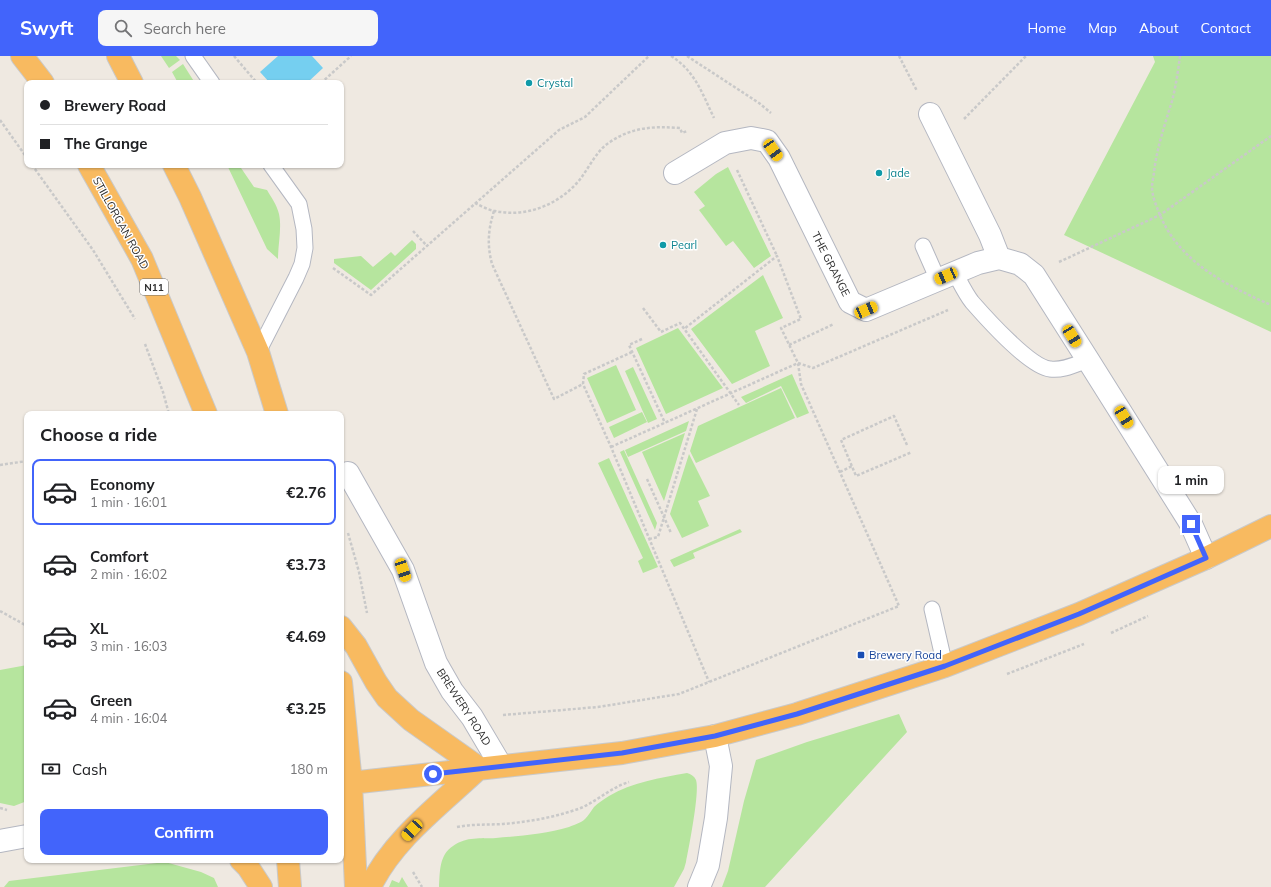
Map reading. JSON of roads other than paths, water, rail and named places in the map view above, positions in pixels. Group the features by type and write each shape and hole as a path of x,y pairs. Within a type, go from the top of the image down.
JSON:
{"highway":[{"path":"22,56 41,80"},
{"path":"118,56 130,80"},
{"name":"STILLORGAN ROAD","path":"91,168 142,259 205,411"},
{"path":"176,168 190,197 258,352 276,411"},
{"path":"346,784 622,753 715,736 797,714 945,666 1079,614 1206,558 1271,526"},
{"path":"344,631 356,646 376,682 387,698 400,712 480,768"},
{"path":"344,743 346,784 356,887"},
{"path":"370,887 391,852 412,830 480,768"},
{"path":"244,863 261,887"},
{"path":"288,863 290,887"}],"street":[{"path":"930,114 990,235 999,258"},
{"name":"THE GRANGE","path":"676,173 726,144 751,138 767,141 779,158 850,302 866,310 946,276"},
{"path":"946,276 978,263 999,258 1020,264 1034,275 1191,524 1206,558"},
{"name":"BREWERY ROAD","path":"348,473 403,570 436,663 452,691 472,718 501,766"},
{"path":"699,887 708,866 718,804 721,766 715,736"},
{"path":"0,841 24,837"}],"lane":[{"path":"193,56 210,80"},
{"path":"258,352 296,278 302,264 305,248 304,229 298,204 273,168"},
{"path":"923,246 946,276 1011,343 1031,360 1049,369 1065,368 1088,360"},
{"path":"932,609 945,666"}],"water":[{"path":"278,56 312,56 323,68 310,80 267,80 260,72"}],"place":[{"name":"Crystal","path":"529,83"},
{"name":"Jade","path":"879,173"},
{"name":"Pearl","path":"663,245"},
{"name":"Brewery Road","path":"861,655"}]}
